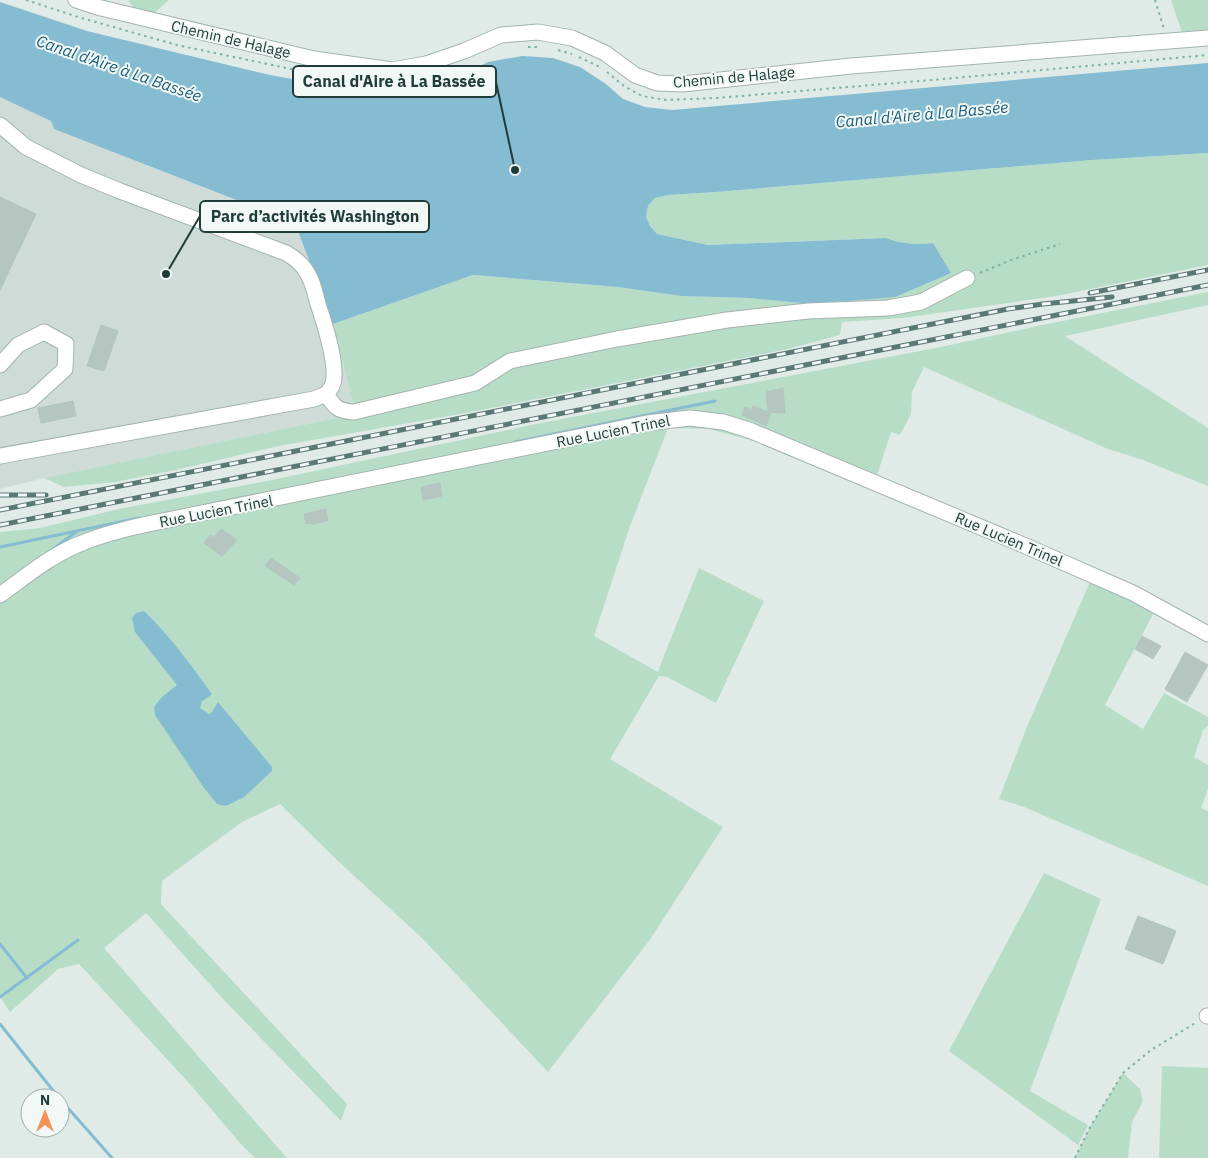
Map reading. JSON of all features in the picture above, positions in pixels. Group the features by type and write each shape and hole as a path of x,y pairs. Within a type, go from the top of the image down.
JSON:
{"street":[{"name":"Chemin de Halage","path":"76,0 97,8 314,59 392,70 426,64 464,51 501,35 538,32 572,38 605,53 635,75 656,82 683,84 851,66 1208,38"},
{"path":"0,125 26,148 80,175 286,252 296,258 311,279 327,332 334,375 330,390 326,394 314,399 0,456"},
{"path":"326,394 332,404 338,409 354,412 475,383 510,361 617,339 727,320 808,311 888,308 921,302 967,278"},
{"path":"0,366 18,345 44,332 66,344 65,369 31,400 0,409"},
{"name":"Rue Lucien Trinel","path":"0,595 41,565 67,550 111,533 638,425 690,418 722,422 749,430 1028,546 1133,593 1208,634"}],"path":[{"path":"1155,0 1167,41"},
{"path":"967,278 1010,260 1060,244"},
{"path":"1075,1158 1089,1128 1123,1074 1151,1050 1207,1016"}],"shaded area":[{"path":"0,96 51,121 54,129 293,223 329,172 333,324 356,414 44,478 0,489"}],"green space":[{"path":"128,0 169,0 152,15 134,8"},
{"path":"1171,0 1208,0 1208,32 1182,33"},
{"path":"1208,153 1208,265 1056,296 903,318 842,322 840,335 788,349 466,413 279,446 115,482 64,487 44,478 356,414 333,324 473,275 618,287 681,296 749,298 811,304 933,243 909,244 886,238 708,245 657,234 650,226 646,217 648,206 655,198 668,195 1092,160"},
{"path":"1208,292 1208,305 1065,336 1208,428 1208,486 1143,460 1108,449 924,367 912,392 911,414 900,435 891,432 873,488 771,446 709,429 668,428 629,529 594,636 658,672 699,568 764,601 716,703 667,677 659,676 610,759 723,827 649,941 548,1072 423,939 338,861 280,804 242,822 162,881 161,904 347,1104 341,1121 223,999 146,913 104,948 287,1158 255,1158 189,1083 79,964 58,969 10,1012 0,997 0,532 40,528 119,509 267,481 541,423 941,347"},
{"path":"1096,568 1160,601 1105,705 1143,729 1164,693 1208,717 1208,725 1203,730 1194,757 1208,765 1208,789 1201,808 1208,811 1208,886 1024,807 999,799 1026,729"},
{"path":"1044,873 1101,899 1030,1091 1088,1125 1078,1145 949,1051"},
{"path":"1162,1066 1208,1068 1208,1158 1159,1158"},
{"path":"1123,1073 1140,1089 1143,1101 1132,1122 1128,1158 1075,1158 1089,1129"}],"water":[{"path":"0,2 87,31 270,75 371,93 416,97 438,91 488,62 522,56 553,58 580,67 606,84 623,99 645,107 672,110 1208,63 1208,153 1092,160 668,195 655,198 648,206 646,217 650,226 657,234 708,245 886,238 909,244 933,243 951,273 895,297 811,304 749,298 681,296 618,287 473,275 333,324 295,223 54,129 51,121 0,97"},
{"path":"144,611 171,641 212,694 202,701 200,708 209,714 218,702 272,767 272,771 244,797 226,806 217,804 204,788 155,715 154,707 162,697 177,685 135,632 132,618 136,613"}],"building":[{"path":"0,197 36,214 0,290"},
{"path":"101,325 118,331 104,371 87,366"},
{"path":"783,388 785,413 768,412 766,392"},
{"path":"73,401 76,416 41,423 38,408"},
{"path":"753,406 771,413 766,426 742,415 745,407 751,410"},
{"path":"440,483 442,496 423,500 421,487"},
{"path":"326,509 328,521 306,524 304,514"},
{"path":"221,529 237,540 222,556 204,543 210,535 214,538"},
{"path":"271,558 300,578 294,585 265,566"},
{"path":"1142,636 1161,646 1153,659 1135,649"},
{"path":"1185,652 1208,665 1187,702 1165,689"},
{"path":"1138,916 1176,931 1163,964 1125,949"}],"waterway":[{"path":"515,442 715,401"},
{"path":"0,547 139,518"},
{"path":"49,552 76,532"},
{"path":"0,997 78,940"},
{"path":"0,944 27,978"},
{"path":"0,1024 51,1088"},
{"path":"70,1110 112,1158"}],"railway":[{"path":"1090,293 1208,270"},
{"path":"0,525 1208,285"},
{"path":"0,510 1008,309 1112,297"},
{"path":"0,495 46,495"}],"place":[{"name":"Canal d'Aire à La Bassée","path":"515,170"},
{"name":"Parc d’activités Washington","path":"166,274"}]}
